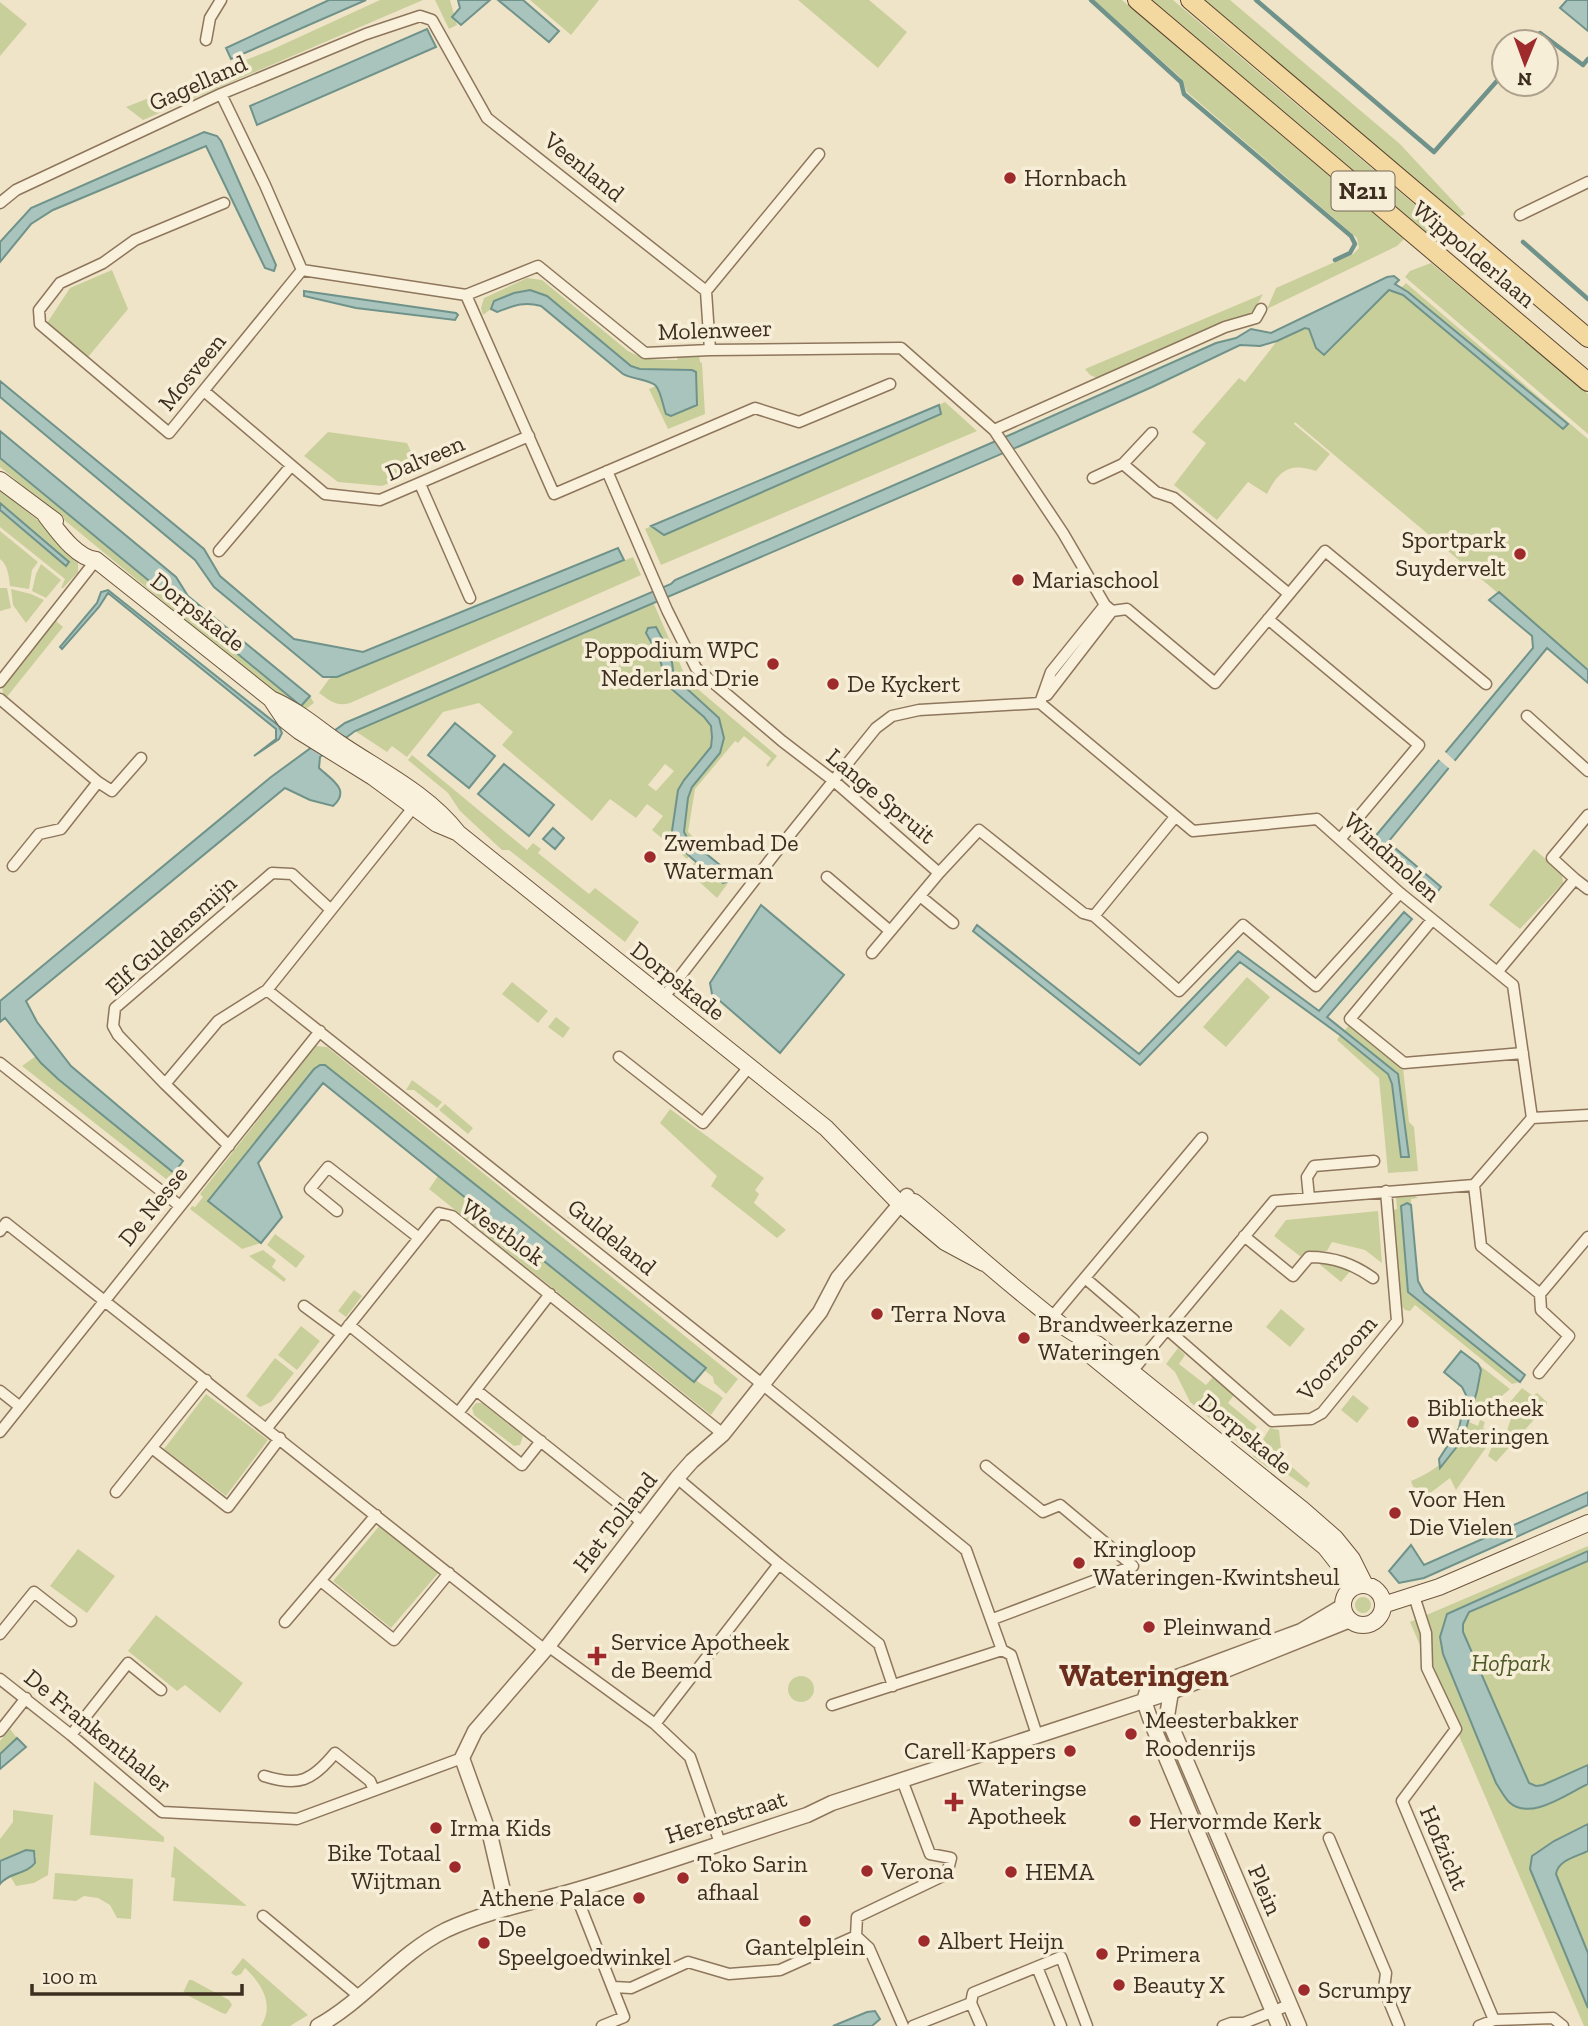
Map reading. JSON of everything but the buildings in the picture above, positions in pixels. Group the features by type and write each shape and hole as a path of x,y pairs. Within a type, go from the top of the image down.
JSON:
{"main road":[{"name":"Wippolderlaan","path":"1137,0 1588,383"},
{"name":"Wippolderlaan","path":"1190,0 1588,338"},
{"name":"Dorpskade","path":"0,480 70,531 93,550 96,560 271,699 285,720 329,743 373,777 418,802 437,824 458,833 825,1128 945,1242 984,1263 1080,1338 1088,1353 1128,1376 1325,1548 1358,1587"},
{"path":"1383,1605 1414,1595 1588,1523"},
{"path":"1358,1587 1377,1592 1383,1605 1380,1616 1371,1623 1360,1625 1346,1613 1344,1598 1358,1587"}],"street":[{"path":"206,40 210,18 221,0"},
{"name":"Gagelland","path":"0,202 16,190 221,94 366,34 420,16"},
{"name":"Veenland","path":"420,16 432,20 488,118 706,291"},
{"path":"221,94 302,270 466,295 554,494 755,408 799,422 890,384"},
{"path":"710,350 706,291 820,154"},
{"path":"1520,215 1588,182"},
{"name":"Mosveen","path":"224,203 135,240 103,263 60,283 39,310 40,324 169,433 302,270"},
{"name":"Molenweer","path":"466,295 537,266 645,353 901,348 995,431 1109,608"},
{"path":"995,431 1226,327 1256,318 1261,309"},
{"name":"Dalveen","path":"204,391 325,494 380,500 529,436"},
{"path":"1093,478 1123,464 1152,433"},
{"path":"1123,464 1156,492 1174,498 1289,594"},
{"path":"219,551 291,466"},
{"name":"Lange Spruit","path":"607,471 664,603 696,668 939,873 979,830 1083,913 1094,916 1179,991 1243,925 1316,985 1399,893"},
{"path":"420,484 470,598"},
{"path":"664,998 775,853 876,729 892,716 919,710 1040,703 1051,672 1109,608 1127,609 1215,683 1325,551 1486,684"},
{"path":"0,682 96,560"},
{"path":"1268,619 1419,746 1341,838"},
{"path":"0,699 112,791 141,758"},
{"name":"Windmolen","path":"1040,703 1193,831 1317,819 1341,838 1399,893 1513,985 1532,1118"},
{"path":"1527,716 1588,771"},
{"path":"13,866 39,834 61,828 98,782"},
{"path":"164,1084 218,1021 267,990 418,802"},
{"path":"1588,815 1552,858 1588,889"},
{"path":"1094,916 1175,817"},
{"name":"Elf Guldensmijn","path":"229,1146 164,1084 118,1035 113,1026 115,1008 272,873 292,874 331,910"},
{"path":"872,953 939,873"},
{"path":"827,877 890,931"},
{"path":"1498,971 1575,878"},
{"path":"919,896 953,923"},
{"path":"1432,920 1350,1018 1404,1063 1523,1053"},
{"name":"Guldeland","path":"267,990 966,1550 1002,1650 1010,1655 1037,1735"},
{"name":"De Nesse","path":"19,1406 320,1031"},
{"path":"620,1057 704,1122 749,1067"},
{"path":"0,1063 180,1206"},
{"path":"1128,1376 1274,1201 1474,1185 1532,1118 1588,1115"},
{"path":"1052,1317 1202,1138"},
{"path":"1309,1198 1307,1177 1314,1166 1374,1161"},
{"path":"337,1210 310,1189 328,1167 419,1238"},
{"path":"1474,1185 1481,1246 1540,1294"},
{"name":"Voorzoom","path":"1168,1330 1272,1421 1311,1419 1322,1413 1397,1321 1386,1191"},
{"name":"Het Tolland","path":"462,1758 475,1731 547,1648 677,1478 723,1434 820,1312 838,1278 903,1200"},
{"name":"Westblok","path":"267,1427 439,1213 452,1216 723,1434"},
{"path":"0,1231 6,1223 449,1573 547,1648 655,1724 690,1757 720,1843"},
{"path":"1244,1236 1293,1276 1309,1257 1329,1257 1357,1267 1373,1278"},
{"path":"1539,1373 1569,1336 1541,1310 1540,1294 1588,1237"},
{"path":"1085,1278 1134,1320"},
{"path":"458,1413 550,1294"},
{"path":"304,1306 346,1330 458,1413 522,1465 541,1441"},
{"path":"116,1492 206,1380"},
{"path":"476,1390 642,1522"},
{"path":"0,1391 19,1406 0,1432"},
{"path":"152,1448 228,1507 280,1438"},
{"path":"986,1466 1043,1512 1060,1505 1133,1566 993,1619"},
{"path":"677,1478 879,1644 893,1686"},
{"path":"285,1622 376,1515"},
{"path":"655,1724 779,1564"},
{"path":"321,1581 394,1640 449,1573"},
{"path":"0,1634 34,1592 71,1621"},
{"name":"Hofzicht","path":"1414,1595 1426,1633 1427,1668 1456,1729 1402,1801 1494,2020"},
{"path":"1144,1701 1147,1691 1169,1680 1346,1613"},
{"name":"Herenstraat","path":"318,2026 338,2021 360,1997 416,1948 483,1915 574,1891 1171,1692 1346,1613"},
{"path":"832,1705 1002,1650"},
{"path":"71,1735 128,1663 162,1690"},
{"name":"De Frankenthaler","path":"0,1679 162,1812 297,1819 462,1758"},
{"name":"Plein","path":"1171,1692 1167,1716 1298,2026"},
{"path":"0,1731 26,1698"},
{"name":"Plein","path":"1144,1701 1276,2019"},
{"path":"1158,1739 1161,1732 1175,1732"},
{"path":"264,1776 284,1782 306,1780 322,1769 335,1753 370,1781 374,1790"},
{"path":"462,1758 491,1839 507,1908"},
{"path":"856,1936 858,1917 947,1874 951,1858 930,1854 902,1780"},
{"path":"1329,1838 1386,1973 1384,1989 1399,2026"},
{"path":"574,1891 624,2017 602,2026"},
{"path":"263,1916 360,1997"},
{"path":"614,1987 631,1987 688,1962 729,1974 780,1970 856,1936"},
{"path":"856,1936 869,1948 903,2026"},
{"path":"981,2026 971,2003 973,1993 1061,1957 1087,2026"},
{"path":"1037,1967 1061,2026"},
{"path":"913,2026 971,2003"},
{"path":"1223,2026 1276,2019 1289,2005"},
{"path":"1479,2026 1494,2020 1553,2018 1563,2026"}],"green space":[{"path":"380,0 423,0 143,120 126,107 271,50"},
{"path":"435,0 450,0 457,25 449,29"},
{"path":"530,0 599,0 571,35"},
{"path":"798,0 869,0 907,32 878,68"},
{"path":"1094,0 1122,0 1404,239 1397,246 1267,309 1276,288 1353,254 1359,248 1357,238 1187,92 1181,78"},
{"path":"1148,0 1173,0 1440,226 1424,235"},
{"path":"1203,0 1230,0 1400,144 1465,214 1459,217"},
{"path":"0,2 27,24 0,56"},
{"path":"1431,263 1588,394 1588,434 1405,277 1410,271"},
{"path":"112,270 128,309 88,357 47,323 70,288"},
{"path":"527,278 542,280 634,354 651,359 677,360 679,354 699,353 705,414 668,429 649,389 656,386 666,414 697,405 631,366 547,296 494,301 491,309 483,315 481,308 484,298"},
{"name":"Sportpark Suydervelt","path":"1406,283 1588,439 1588,669 1295,422 1294,424 1330,454 1316,471 1299,467 1286,470 1276,479 1267,494 1248,482 1217,520 1174,485 1206,443 1192,432 1239,378 1245,382 1277,341 1305,328 1309,329 1316,348 1325,355 1389,290 1397,292"},
{"path":"1263,294 1252,314 1097,378 1085,369"},
{"path":"945,402 977,431 661,565 645,529 651,526 664,535 941,413 939,405"},
{"path":"328,432 407,443 420,471 382,486 338,482 304,456"},
{"path":"0,459 300,706 310,696 314,703 303,711 273,692 0,467"},
{"path":"0,490 44,525 78,560 78,572 63,588 65,579 0,527 0,510 65,565 69,561 0,503"},
{"path":"0,531 38,562 32,570 29,589 10,586 9,575 0,559"},
{"path":"633,557 641,575 350,703 337,703 319,693 329,679"},
{"path":"41,564 61,580 46,598 32,591"},
{"path":"0,588 7,588 11,608 0,611"},
{"path":"11,589 44,600 26,623 13,605"},
{"path":"653,602 687,680 777,756 768,767 766,765 771,758 744,736 738,743 735,741 695,789 688,832 700,843 698,846 688,839 683,832 692,786 720,753 724,738 719,718 674,677 671,655 646,633 659,656 667,685 711,726 711,747 684,780 673,837 690,855 687,859 652,830 663,816 647,804 636,818 610,799 592,821 502,745 513,732 479,703 443,712 407,757 392,746 387,752 355,731","holes":["665,764 674,771 656,791 648,785"]},
{"path":"55,620 63,627 6,698 2,685"},
{"path":"412,755 527,850 533,843 541,849 538,853 589,894 595,888 639,922 625,942 509,850 502,850 460,811 448,793 408,760"},
{"path":"1534,849 1562,873 1563,883 1520,929 1489,905"},
{"path":"696,861 723,883 728,883 717,898 694,877 693,864"},
{"path":"1247,977 1270,997 1226,1047 1203,1027"},
{"path":"512,982 548,1011 538,1023 502,994"},
{"path":"556,1017 570,1028 563,1038 548,1027"},
{"path":"1350,1024 1403,1068 1409,1122 1414,1127 1418,1171 1388,1173 1379,1078 1337,1040 1340,1035 1388,1074 1392,1084 1398,1074 1344,1031"},
{"path":"316,1046 327,1047 738,1379 726,1394 704,1370 706,1367 325,1065 314,1069 208,1201 261,1243 242,1249 190,1209 203,1197 200,1194"},
{"path":"36,1056 58,1079 174,1172 179,1166 187,1172 175,1186 22,1066"},
{"path":"412,1080 442,1102 437,1108 414,1090 406,1090"},
{"path":"445,1104 473,1128 468,1134 439,1110"},
{"path":"670,1109 764,1178 755,1190 759,1194 754,1203 786,1230 777,1238 711,1186 717,1176 660,1123"},
{"path":"438,1176 694,1382 696,1380 723,1398 711,1415 429,1189"},
{"path":"1396,1197 1418,1198 1411,1199 1411,1205 1407,1204 1408,1292 1520,1382 1512,1384 1415,1305 1410,1311 1401,1305 1393,1210 1397,1209"},
{"path":"574,1208 602,1230 597,1237 574,1219 567,1218"},
{"path":"1378,1211 1382,1263 1365,1250 1332,1242 1327,1251 1304,1253 1301,1257 1274,1236 1286,1220"},
{"path":"605,1233 634,1256 629,1263 600,1239"},
{"path":"275,1234 305,1256 296,1268 267,1245"},
{"path":"263,1250 276,1260 272,1267 286,1279 284,1282 249,1256"},
{"path":"1318,1263 1328,1263 1352,1269 1341,1282"},
{"path":"354,1290 362,1296 346,1317 338,1311"},
{"path":"1281,1309 1305,1329 1290,1347 1266,1327"},
{"path":"301,1326 320,1341 297,1370 278,1355"},
{"path":"1178,1348 1185,1355 1179,1364 1206,1385 1213,1377 1234,1395 1228,1403 1257,1427 1243,1446 1190,1402 1175,1372 1166,1364"},
{"path":"275,1358 294,1373 271,1402 260,1407 246,1396"},
{"path":"1478,1364 1510,1389 1483,1412 1473,1409 1481,1371"},
{"path":"1522,1388 1533,1396 1537,1393 1547,1405 1496,1462 1488,1456 1497,1434 1505,1436 1516,1404 1510,1402"},
{"path":"206,1394 268,1440 226,1496 164,1449"},
{"path":"1353,1395 1369,1408 1357,1423 1341,1410"},
{"path":"476,1403 482,1403 523,1436 520,1445 514,1446 474,1415 472,1408"},
{"path":"1480,1420 1485,1422 1483,1428 1492,1433 1485,1449 1456,1490 1450,1478 1418,1500 1411,1481 1431,1471 1446,1459 1459,1443 1469,1422 1478,1426"},
{"path":"1270,1428 1279,1430 1282,1458 1310,1483 1307,1488 1284,1472 1267,1467 1253,1456"},
{"path":"381,1524 440,1571 391,1628 333,1581"},
{"name":"Hofpark","path":"1588,1546 1588,2026 1584,2026 1410,1622"},
{"path":"78,1549 115,1576 87,1613 50,1586"},
{"path":"1363,1597 1369,1599 1369,1611 1363,1613 1357,1611 1355,1605 1357,1599"},
{"path":"156,1615 243,1683 220,1713 185,1685 177,1691 128,1651"},
{"path":"801,1676 810,1680 814,1689 810,1698 801,1702 792,1698 788,1689 792,1680"},
{"path":"10,1729 17,1738 0,1754 0,1741"},
{"path":"94,1781 164,1837 164,1842 90,1835"},
{"path":"13,1810 53,1815 48,1875 34,1883 16,1886 10,1876 25,1871 36,1857 34,1851 26,1850 0,1861 0,1839 13,1822"},
{"path":"174,1846 247,1906 173,1901 175,1878 171,1877"},
{"path":"55,1873 133,1879 131,1919 117,1918 110,1905 98,1898 84,1896 76,1901 53,1899"},
{"path":"243,1958 308,2015 290,2026 261,2026 267,2010 261,1987 245,1968 236,1976 231,1973"},
{"path":"189,1980 229,2000 232,2005 226,2014 183,1993"}],"water":[{"path":"329,0 366,0 231,59 226,48"},
{"path":"458,0 490,0 461,25 452,17 460,8"},
{"path":"498,0 523,0 559,31 549,42"},
{"path":"1567,0 1588,0 1588,31 1560,8"},
{"path":"427,29 436,47 257,125 250,106"},
{"path":"204,132 217,136 221,141 276,265 274,271 265,268 206,146 53,210 31,224 0,262 0,242 31,208"},
{"path":"1394,276 1399,280 1395,284 1568,424 1563,429 1403,295 1389,290 1324,355 1316,348 1309,329 1305,328 1260,346 1240,345 1022,445 355,731 320,757 319,768 340,790 338,800 333,806 310,800 285,788 26,1001 37,1022 71,1066 183,1161 174,1173 58,1079 41,1063 5,1018 0,1022 0,1001 271,777 345,723 671,584 1216,343 1236,338 1251,329 1271,333"},
{"path":"530,290 547,296 631,366 640,369 696,372 697,405 671,416 666,414 654,384 623,374 541,306 523,304 497,312 491,309 494,301"},
{"path":"304,291 458,315 455,320 356,308 304,296"},
{"path":"0,381 204,549 220,576 294,639 363,652 618,548 624,560 337,677 323,677 214,587 195,560 0,397"},
{"path":"939,405 941,414 664,535 651,526"},
{"path":"0,431 176,577 188,596 310,696 301,706 0,458"},
{"path":"0,503 69,562 66,566 0,510"},
{"path":"108,590 279,726 282,733 279,739 254,756 276,739 276,729 108,593 62,649 60,647 97,603 101,592"},
{"path":"1499,592 1588,670 1588,683 1547,648 1388,842 1441,887 1432,899 1368,845 1533,648 1532,636 1489,600"},
{"path":"656,627 671,655 674,677 719,718 724,738 720,753 692,787 684,832 688,839 731,874 731,880 723,883 686,853 672,831 678,790 711,747 712,737 711,726 704,717 667,685 659,656 646,633 648,628"},
{"path":"455,723 495,756 469,788 428,755"},
{"path":"504,764 554,805 529,836 478,794"},
{"path":"553,828 564,838 555,849 543,839"},
{"path":"761,905 844,975 780,1053 712,994 710,983"},
{"path":"1404,912 1412,919 1327,1017 1398,1074 1409,1157 1401,1157 1392,1084 1388,1074 1340,1035 1240,962 1140,1065 973,931 977,925 1139,1054 1238,951 1319,1011"},
{"path":"320,1065 325,1065 706,1368 694,1382 323,1083 258,1163 282,1217 261,1243 208,1201"},
{"path":"1407,1203 1411,1205 1418,1281 1424,1292 1525,1375 1520,1382 1408,1292 1401,1206"},
{"path":"1461,1351 1478,1364 1481,1370 1463,1439 1440,1468 1439,1459 1459,1428 1466,1395 1462,1387 1444,1372"},
{"path":"1588,1492 1588,1505 1424,1578 1399,1583 1389,1571 1411,1545 1424,1565"},
{"path":"1588,1551 1588,1561 1469,1612 1463,1624 1463,1632 1529,1783 1543,1785 1588,1765 1588,1784 1549,1804 1527,1809 1518,1807 1507,1800 1496,1783 1443,1654 1440,1637 1447,1614"},
{"path":"17,1738 26,1747 0,1769 0,1754"},
{"path":"1588,1824 1588,1851 1564,1862 1556,1874 1588,1953 1588,2008 1530,1869 1532,1856 1554,1841"},
{"path":"26,1850 34,1851 35,1863 0,1884 0,1861"},
{"path":"875,2011 880,2019 872,2026 833,2026 867,2012"}],"pier":[{"path":"1443,750 1457,763 1451,770 1437,758"}],"waterway":[{"path":"1091,0 1181,82 1184,94 1351,236 1355,244 1350,253 1335,260"},
{"path":"1256,0 1434,152 1490,89"},
{"path":"1560,48 1583,65 1588,59"},
{"path":"1523,242 1588,299"}],"place":[{"name":"Hornbach","path":"1010,178"},
{"name":"Sportpark Suydervelt","path":"1520,554"},
{"name":"Mariaschool","path":"1018,580"},
{"name":"Poppodium WPC Nederland Drie","path":"773,664"},
{"name":"De Kyckert","path":"833,684"},
{"name":"Zwembad De Waterman","path":"650,857"},
{"name":"Terra Nova","path":"877,1314"},
{"name":"Brandweerkazerne Wateringen","path":"1024,1338"},
{"name":"Bibliotheek Wateringen","path":"1413,1422"},
{"name":"Voor Hen Die Vielen","path":"1395,1513"},
{"name":"Kringloop Wateringen-Kwintsheul","path":"1079,1563"},
{"name":"Pleinwand","path":"1149,1627"},
{"name":"Service Apotheek de Beemd","path":"597,1656"},
{"name":"Meesterbakker Roodenrijs","path":"1131,1734"},
{"name":"Carell Kappers","path":"1070,1751"},
{"name":"Wateringse Apotheek","path":"954,1802"},
{"name":"Hervormde Kerk","path":"1135,1821"},
{"name":"Irma Kids","path":"436,1828"},
{"name":"Bike Totaal Wijtman","path":"455,1867"},
{"name":"Verona","path":"867,1871"},
{"name":"HEMA","path":"1011,1872"},
{"name":"Toko Sarin afhaal","path":"683,1878"},
{"name":"Athene Palace","path":"639,1898"},
{"name":"Gantelplein","path":"805,1921"},
{"name":"Albert Heijn","path":"924,1941"},
{"name":"De Speelgoedwinkel","path":"484,1943"},
{"name":"Primera","path":"1102,1954"},
{"name":"Beauty X","path":"1119,1985"},
{"name":"Scrumpy","path":"1304,1990"}],"district":[{"name":"Wateringen","path":"1144,1675"}]}
